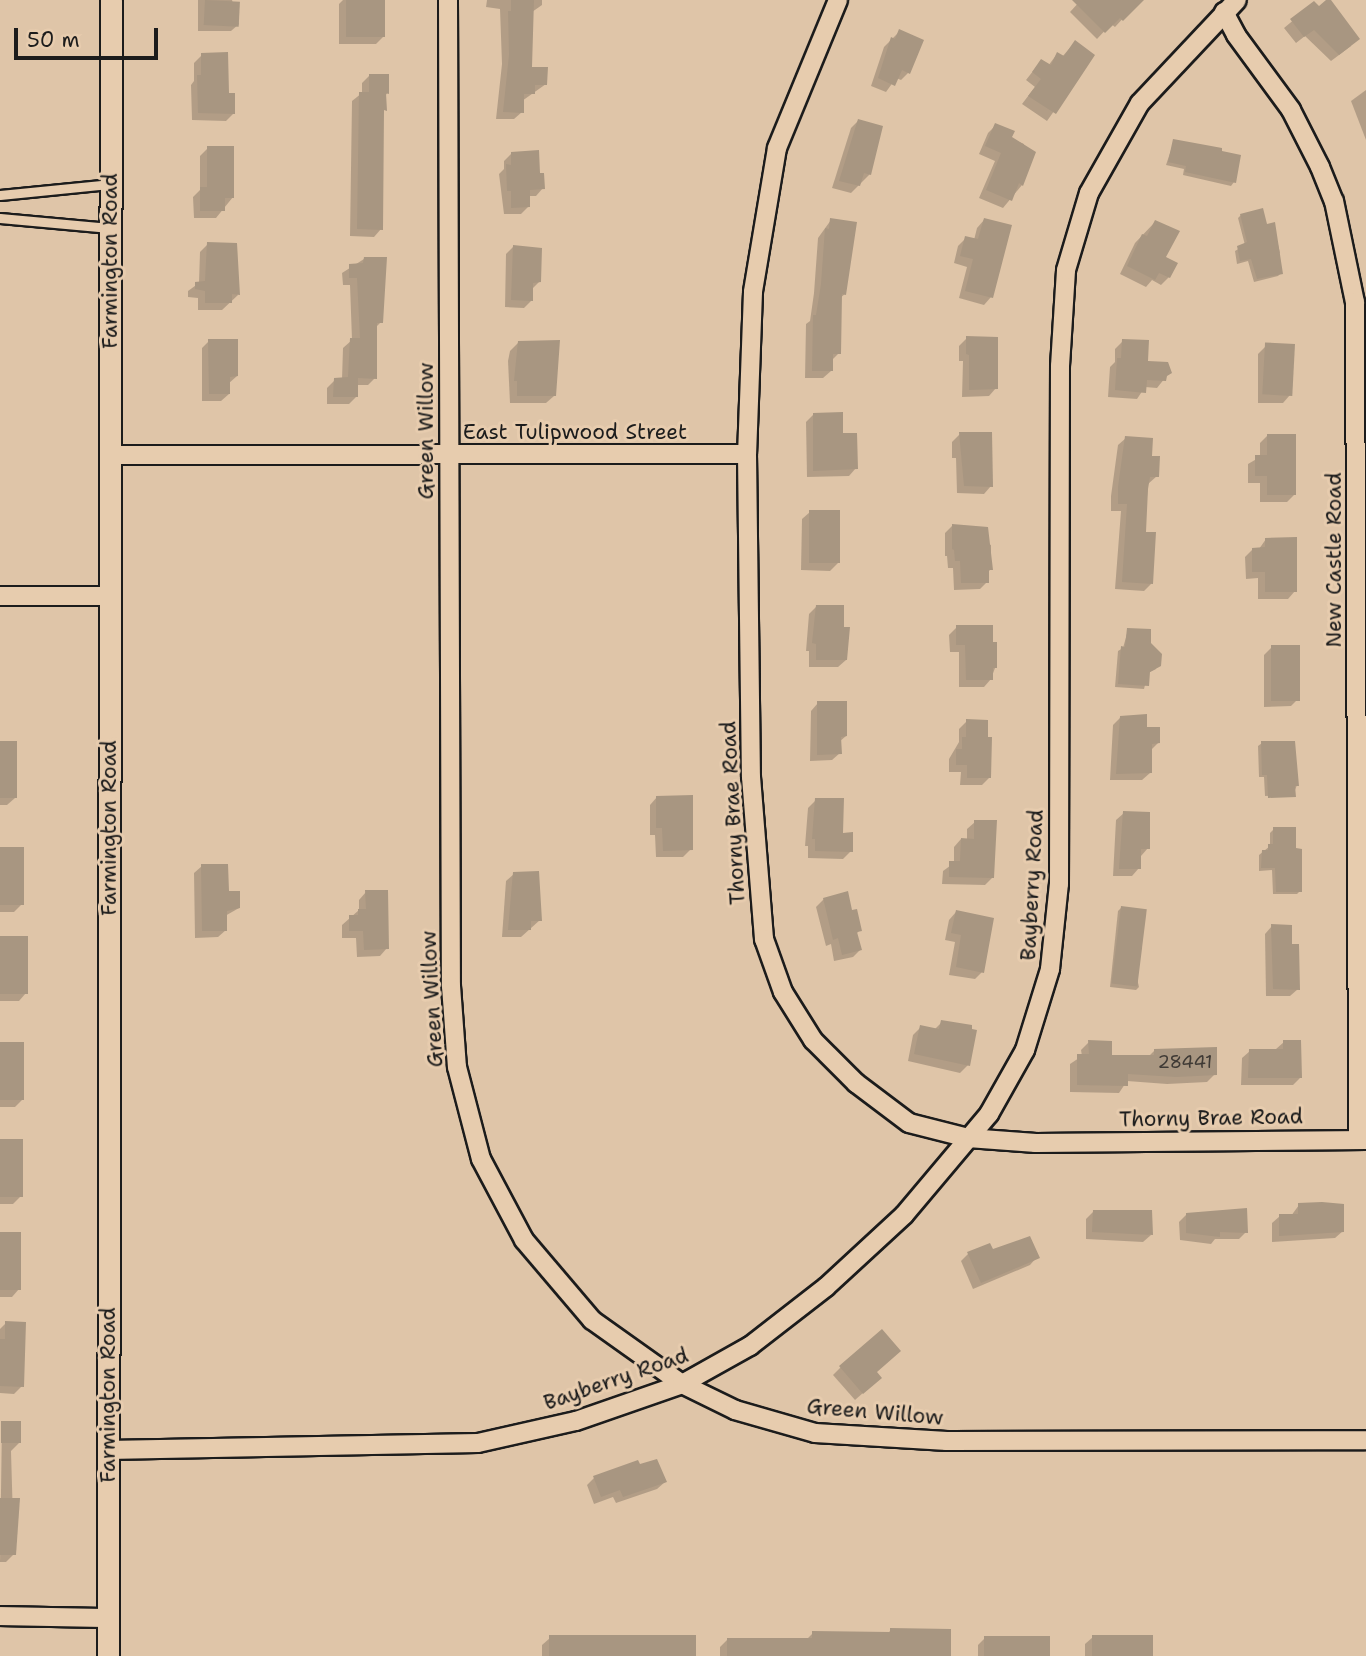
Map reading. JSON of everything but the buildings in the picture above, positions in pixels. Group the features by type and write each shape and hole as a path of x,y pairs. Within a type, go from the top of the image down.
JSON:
{"street":[{"name":"Farmington Road","path":"108,1656 111,0"},
{"name":"Green Willow","path":"448,0 451,975 457,1067 481,1159 524,1240 592,1320 682,1384 735,1410 815,1433 947,1441 1366,1440"},
{"name":"Thorny Brae Road","path":"838,0 777,149 753,292 747,454 751,777 764,939 783,992 813,1040 856,1083 909,1123 968,1138 1036,1143 1362,1140"},
{"name":"Bayberry Road","path":"107,1450 478,1443 576,1421 682,1384 750,1346 826,1287 904,1215 989,1114 1025,1050 1051,967 1059,878 1060,366 1066,270 1089,193 1140,103 1231,6"},
{"name":"New Castle Road","path":"1231,6 1236,35 1291,110 1320,167 1334,201 1355,302 1362,1140"},
{"name":"East Tulipwood Street","path":"109,454 747,454"},
{"path":"0,596 110,596"},
{"path":"0,1616 108,1618"}],"lane":[{"path":"0,195 111,184"},
{"path":"0,218 110,228"}]}
